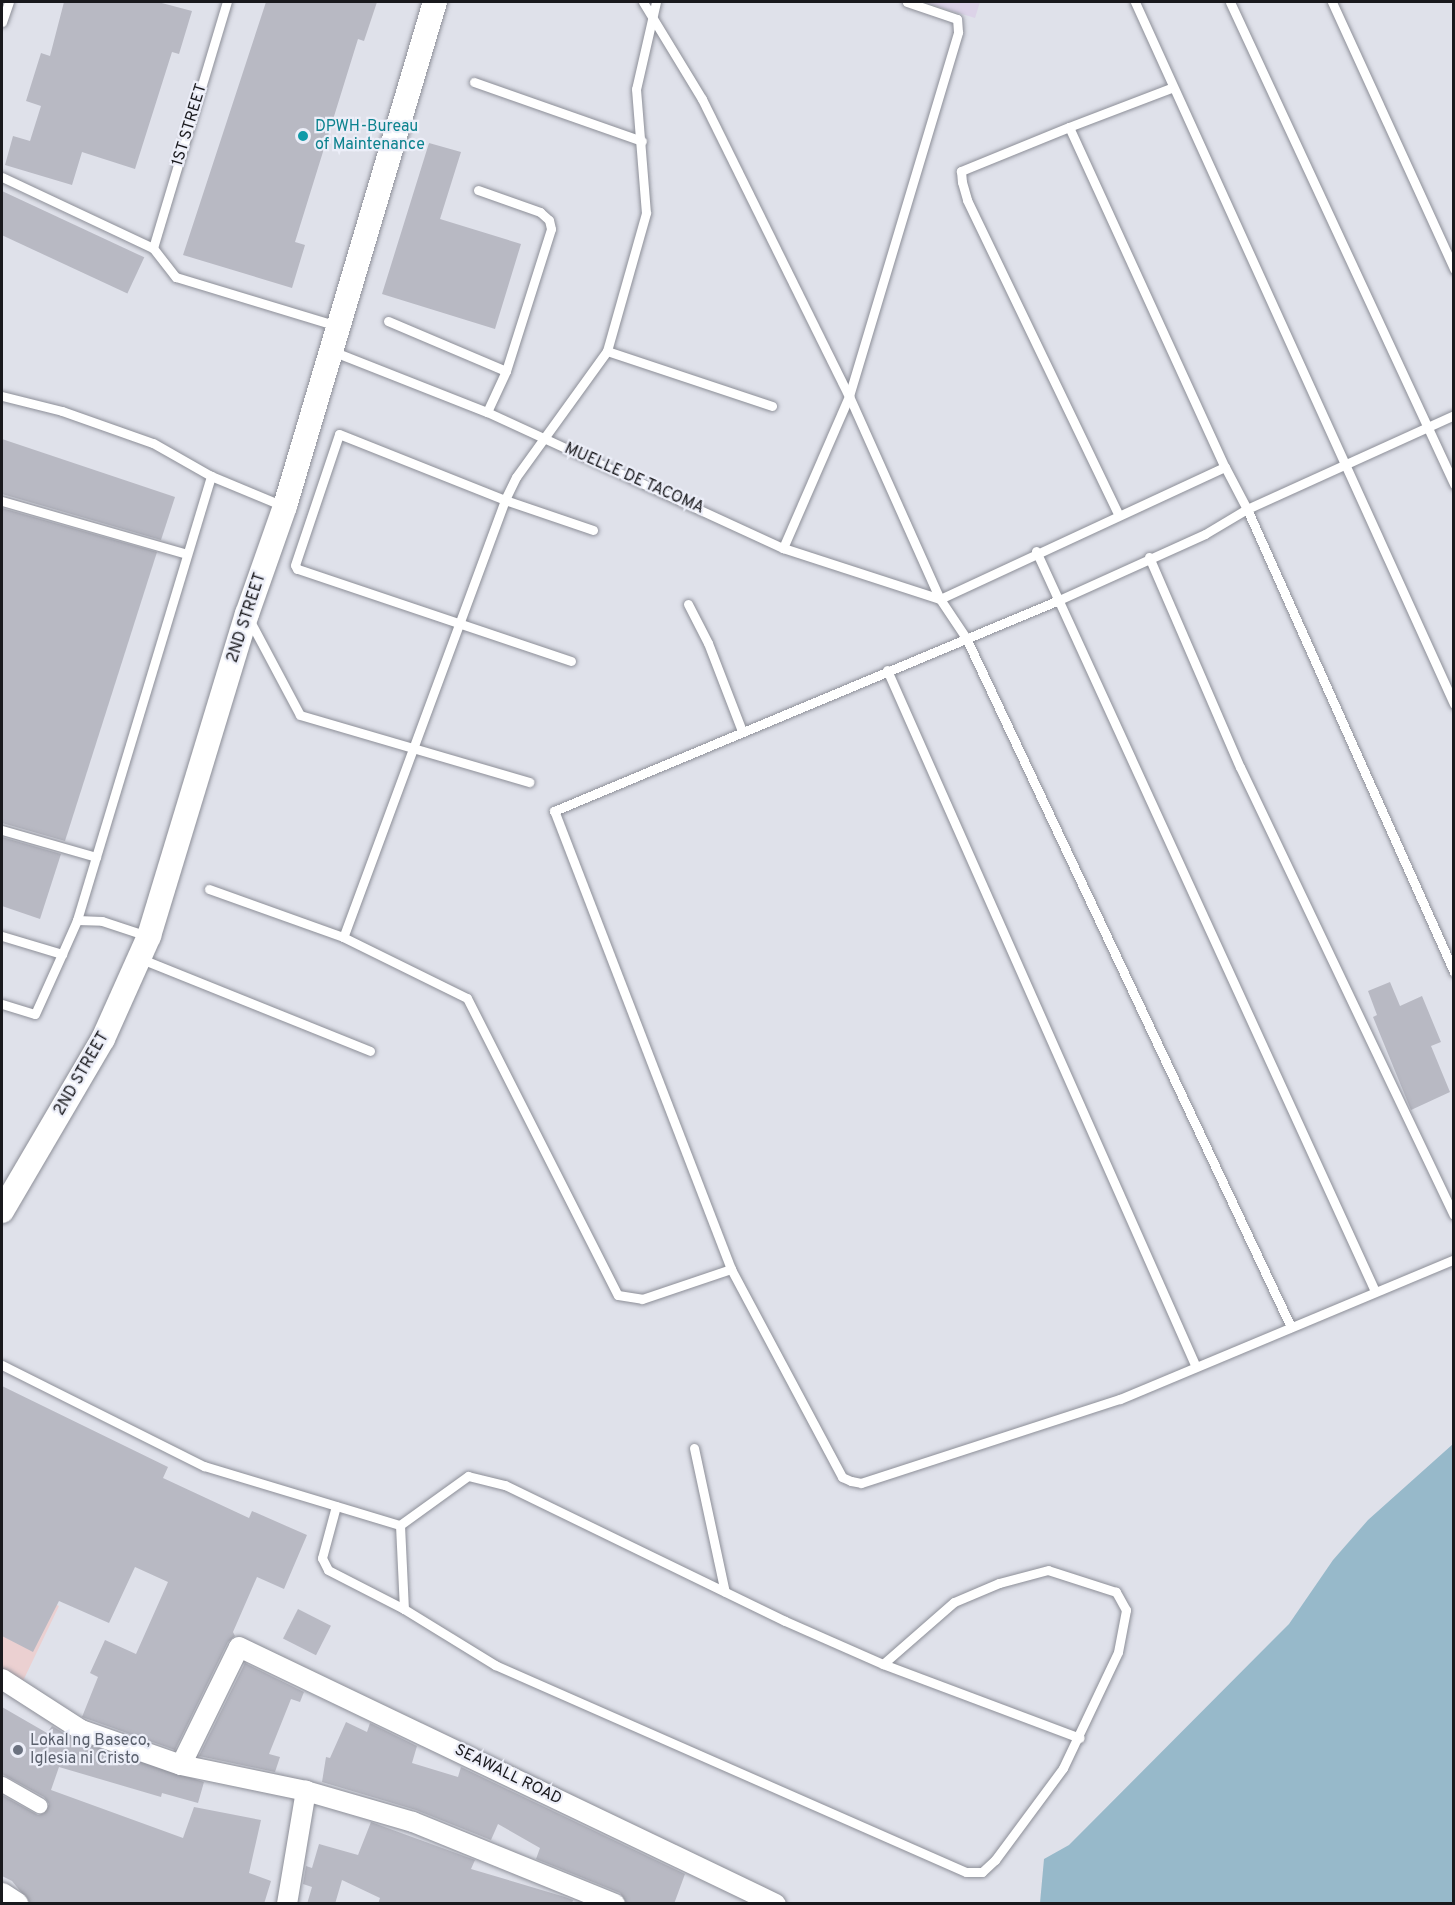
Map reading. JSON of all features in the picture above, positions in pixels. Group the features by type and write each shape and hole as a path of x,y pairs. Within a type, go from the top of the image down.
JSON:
{"street":[{"name":"2ND STREET","path":"2,1211 103,1039 144,947 247,614 285,506 435,2"},
{"name":"SEAWALL ROAD","path":"181,1765 239,1647 776,1904"},
{"path":"2,1679 81,1730 181,1765 306,1791 413,1822 572,1896 615,1904"},
{"path":"2,1784 39,1805"},
{"path":"287,1904 306,1791"},
{"path":"2,1895 16,1904"}],"lane":[{"path":"2,22 9,2"},
{"name":"1ST STREET","path":"153,248 227,2"},
{"path":"643,2 702,99 849,396 940,599 966,638 1291,1327"},
{"path":"343,937 411,747 505,500 516,477 607,351 646,213 642,141 636,89 656,2"},
{"path":"783,548 849,396 960,25 957,19 907,2"},
{"path":"1135,2 1171,88 1454,704"},
{"path":"1230,2 1454,484"},
{"path":"1332,2 1454,269"},
{"path":"474,82 642,141"},
{"path":"1118,514 967,200 962,182 962,171 1171,88"},
{"path":"1069,127 1225,467 1247,509 1454,972"},
{"path":"2,177 153,248 176,277 338,326"},
{"path":"478,190 540,212 549,220 551,229 506,371 487,412"},
{"path":"388,321 506,371"},
{"name":"MUELLE DE TACOMA","path":"331,350 487,412 783,548 940,599"},
{"path":"607,351 772,406"},
{"path":"2,396 62,411 153,442 211,476 285,506"},
{"path":"1454,415 1247,509 1205,534 1149,557 1059,600 554,810 731,1269 842,1477 861,1483 1120,1399 1454,1259"},
{"path":"571,661 297,569 337,434 505,500 594,530"},
{"path":"940,599 1036,551 1225,467"},
{"path":"2,1004 35,1014 77,920 211,476"},
{"path":"2,501 187,554"},
{"path":"1036,551 1376,1291"},
{"path":"1149,557 1240,767 1454,1215"},
{"path":"688,604 708,643 742,731"},
{"path":"247,614 259,644 300,715 529,782"},
{"path":"887,670 1196,1367"},
{"path":"2,830 96,857"},
{"path":"208,889 343,937 467,998 618,1295 642,1299 731,1269"},
{"path":"77,920 102,921 144,947 370,1051"},
{"path":"2,936 62,954"},
{"path":"2,1365 204,1466 400,1525"},
{"path":"694,1448 725,1592"},
{"path":"400,1525 468,1476 505,1485 725,1592 883,1664 1080,1738"},
{"path":"336,1506 322,1558 328,1570 404,1609 495,1665 966,1872 982,1872 995,1860 1063,1768 1080,1738 1118,1652 1126,1610 1116,1592 1048,1570 999,1583 954,1602 883,1664"},
{"path":"400,1525 404,1609"}],"shaded area":[{"path":"923,2 980,2 975,18"},
{"path":"2,1578 59,1606 22,1683 2,1671"}],"water":[{"path":"1453,1444 1453,1903 1040,1903 1044,1859 1069,1845 1289,1624 1333,1560 1368,1520"}],"building":[{"path":"64,2 158,2 192,11 179,54 172,52 135,169 82,152 72,185 5,165 13,136 30,141 41,106 26,101 41,53 50,56"},
{"path":"266,2 377,2 364,41 358,39 295,242 305,245 292,288 183,255"},
{"path":"429,143 461,152 440,219 521,244 495,329 382,294"},
{"path":"2,191 144,257 127,294 2,235"},
{"path":"2,439 175,497 161,540 2,494"},
{"path":"2,508 157,552 65,841 2,823"},
{"path":"2,837 61,854 40,919 2,906"},
{"path":"1390,982 1400,1006 1422,996 1441,1042 1431,1046 1450,1092 1411,1110 1373,1017 1377,1015 1368,991"},
{"path":"2,1386 168,1467 163,1478 249,1518 252,1511 307,1535 284,1589 257,1577 233,1632 235,1636 228,1642 175,1750 82,1717 98,1677 90,1673 105,1640 136,1654 168,1582 135,1567 109,1623 59,1601 33,1652 2,1636"},
{"path":"298,1609 331,1626 316,1655 283,1638"},
{"path":"245,1663 304,1692 300,1702 291,1699 269,1754 280,1757 275,1772 199,1756"},
{"path":"2,1707 47,1733 52,1726 77,1741 204,1782 198,1803 162,1793 161,1797 59,1767 51,1790 183,1838 194,1807 261,1820 249,1873 271,1881 264,1904 30,1903 12,1881 2,1876 2,1795 38,1815 44,1813 49,1804 44,1797 2,1774"},
{"path":"346,1722 367,1732 370,1723 417,1746 412,1763 458,1777 461,1767 685,1874 674,1904 627,1904 620,1893 536,1859 540,1848 498,1824 491,1840 416,1810 322,1782 326,1757 330,1758"},
{"path":"371,1822 475,1860 471,1869 565,1897 573,1900 572,1904 378,1904 380,1898 342,1880 335,1904 307,1904 312,1887 303,1884 306,1866 312,1868 319,1844 358,1855"}],"place":[{"name":"DPWH-Bureau of Maintenance","path":"303,136"},
{"name":"Lokal ng Baseco, Iglesia ni Cristo","path":"18,1750"}]}
